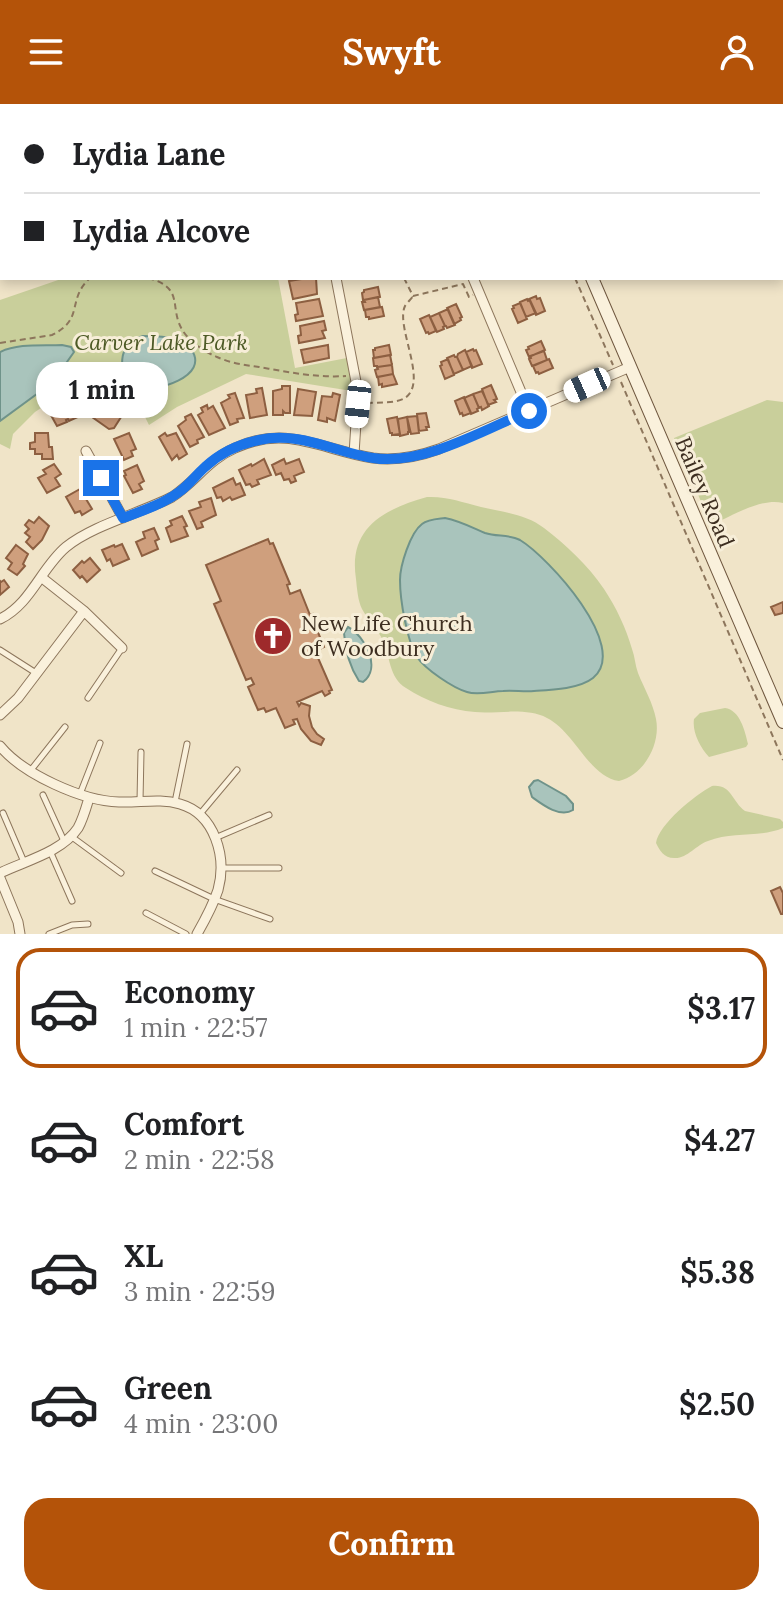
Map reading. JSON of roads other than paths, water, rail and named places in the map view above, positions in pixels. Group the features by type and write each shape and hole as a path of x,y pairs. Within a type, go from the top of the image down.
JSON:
{"main road":[{"name":"Bailey Road","path":"593,280 783,722"}],"street":[{"path":"336,280 358,392 354,454"},
{"path":"474,280 529,411"},
{"path":"0,619 18,608 57,556 75,541 172,497 213,460 252,441 294,438 354,454 389,459 415,457 630,367"},
{"path":"86,451 123,518"},
{"path":"41,577 84,611 122,648"},
{"path":"0,715 18,698 84,611"},
{"path":"0,746 30,771 84,796 111,802 175,802 200,814 212,829 221,868 214,899 197,934"},
{"path":"20,934 18,922 2,890 0,875 68,839 80,826 84,796"}],"lane":[{"path":"88,698 122,648"},
{"path":"0,650 37,673"},
{"path":"30,771 65,727"},
{"path":"84,796 100,743"},
{"path":"175,802 187,744"},
{"path":"140,802 141,752"},
{"path":"200,814 237,770"},
{"path":"43,795 68,839 121,873"},
{"path":"3,813 24,862"},
{"path":"215,838 269,815"},
{"path":"50,851 72,901"},
{"path":"221,868 279,868"},
{"path":"155,871 214,899 270,919"},
{"path":"146,913 186,934"},
{"path":"49,934 72,925 88,924"}],"water":[{"path":"143,336 167,337 184,342 195,359 194,367 178,381 155,388 136,389 125,375 122,360 128,346"},
{"path":"23,346 71,347 74,352 57,376 0,421 0,352"},
{"path":"445,518 485,533 520,540 549,564 594,625 602,646 602,664 593,678 573,687 476,694 447,682 421,662 407,631 400,574 406,550 418,528 427,521"},
{"path":"348,627 360,637 369,653 371,669 363,682 356,676 347,652 344,633"},
{"path":"538,780 566,796 573,804 573,810 557,812 532,797 529,787"}],"place":[{"name":"New Life Church of Woodbury","path":"273,636"}],"park label":[{"name":"Carver Lake Park","path":"161,342"}]}
